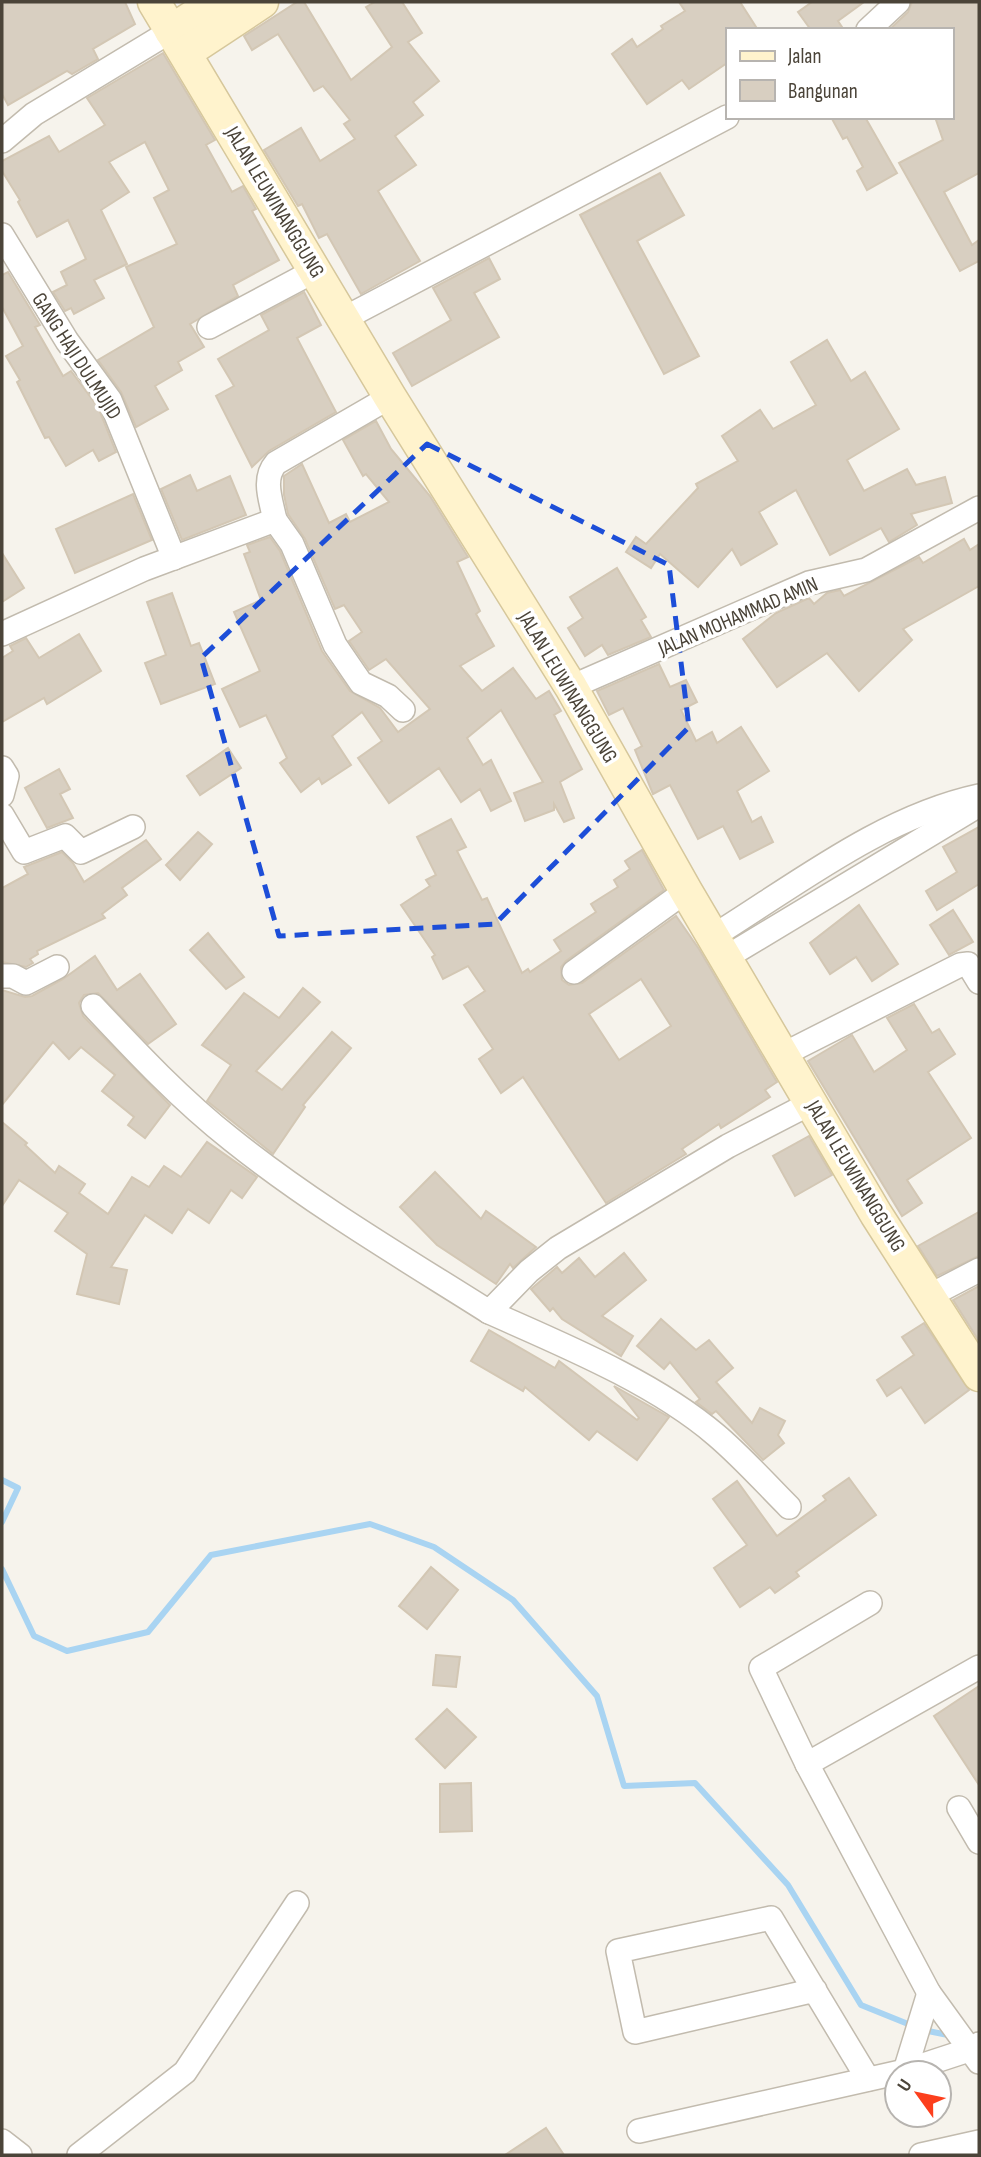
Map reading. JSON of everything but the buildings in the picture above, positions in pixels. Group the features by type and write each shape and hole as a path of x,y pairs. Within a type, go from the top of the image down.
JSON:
{"main road":[{"name":"JALAN LEUWINANGGUNG","path":"154,2 390,397 571,687 686,891 813,1102 876,1214 979,1375"},
{"path":"178,42 216,2"},
{"path":"178,42 262,2"}],"street":[{"path":"872,17 898,2"},
{"path":"2,141 34,114 142,48 178,42"},
{"path":"345,318 726,118"},
{"name":"GANG HAJI DULMUJID","path":"2,235 66,341 110,400 174,558"},
{"path":"209,327 316,270"},
{"path":"390,397 276,463 268,477 275,520 292,544 335,645 361,683 388,696 403,710"},
{"name":"JALAN MOHAMMAD AMIN","path":"571,687 808,583 866,570 979,508"},
{"path":"2,634 90,592 275,520"},
{"path":"2,768 7,776 2,795"},
{"path":"719,948 870,839 948,803 979,796"},
{"path":"719,948 979,805"},
{"path":"2,815 24,852 65,836 81,852 133,827"},
{"path":"574,972 686,891"},
{"path":"784,1054 960,965 968,964 979,982"},
{"path":"2,976 13,976 26,983 57,967"},
{"path":"93,1006 178,1094 232,1140 346,1221 489,1312 625,1376 682,1412 715,1434 789,1507"},
{"path":"489,1312 529,1271 558,1248 729,1146 813,1102"},
{"path":"929,1296 979,1270"},
{"path":"870,1603 761,1668 807,1764 929,1993 977,2052 950,2059"},
{"path":"807,1764 979,1667"},
{"path":"959,1808 979,1842"},
{"path":"79,2155 185,2072 297,1903"},
{"path":"815,1990 635,2032 618,1951 771,1917 815,1990 868,2079"},
{"path":"909,2059 929,1993"},
{"path":"639,2131 883,2076"},
{"path":"2,2141 20,2155"},
{"path":"921,2155 979,2142"}],"highlighted area":[{"path":"427,444 669,565 689,727 495,924 279,936 201,658"}],"waterway":[{"path":"2,1480 18,1488 2,1522"},
{"path":"2,1569 34,1636 67,1651 148,1632 211,1555 370,1524 434,1547 513,1600 597,1696 624,1786 695,1783 788,1885 861,2005 913,2026"},
{"path":"923,2030 953,2036"}]}
